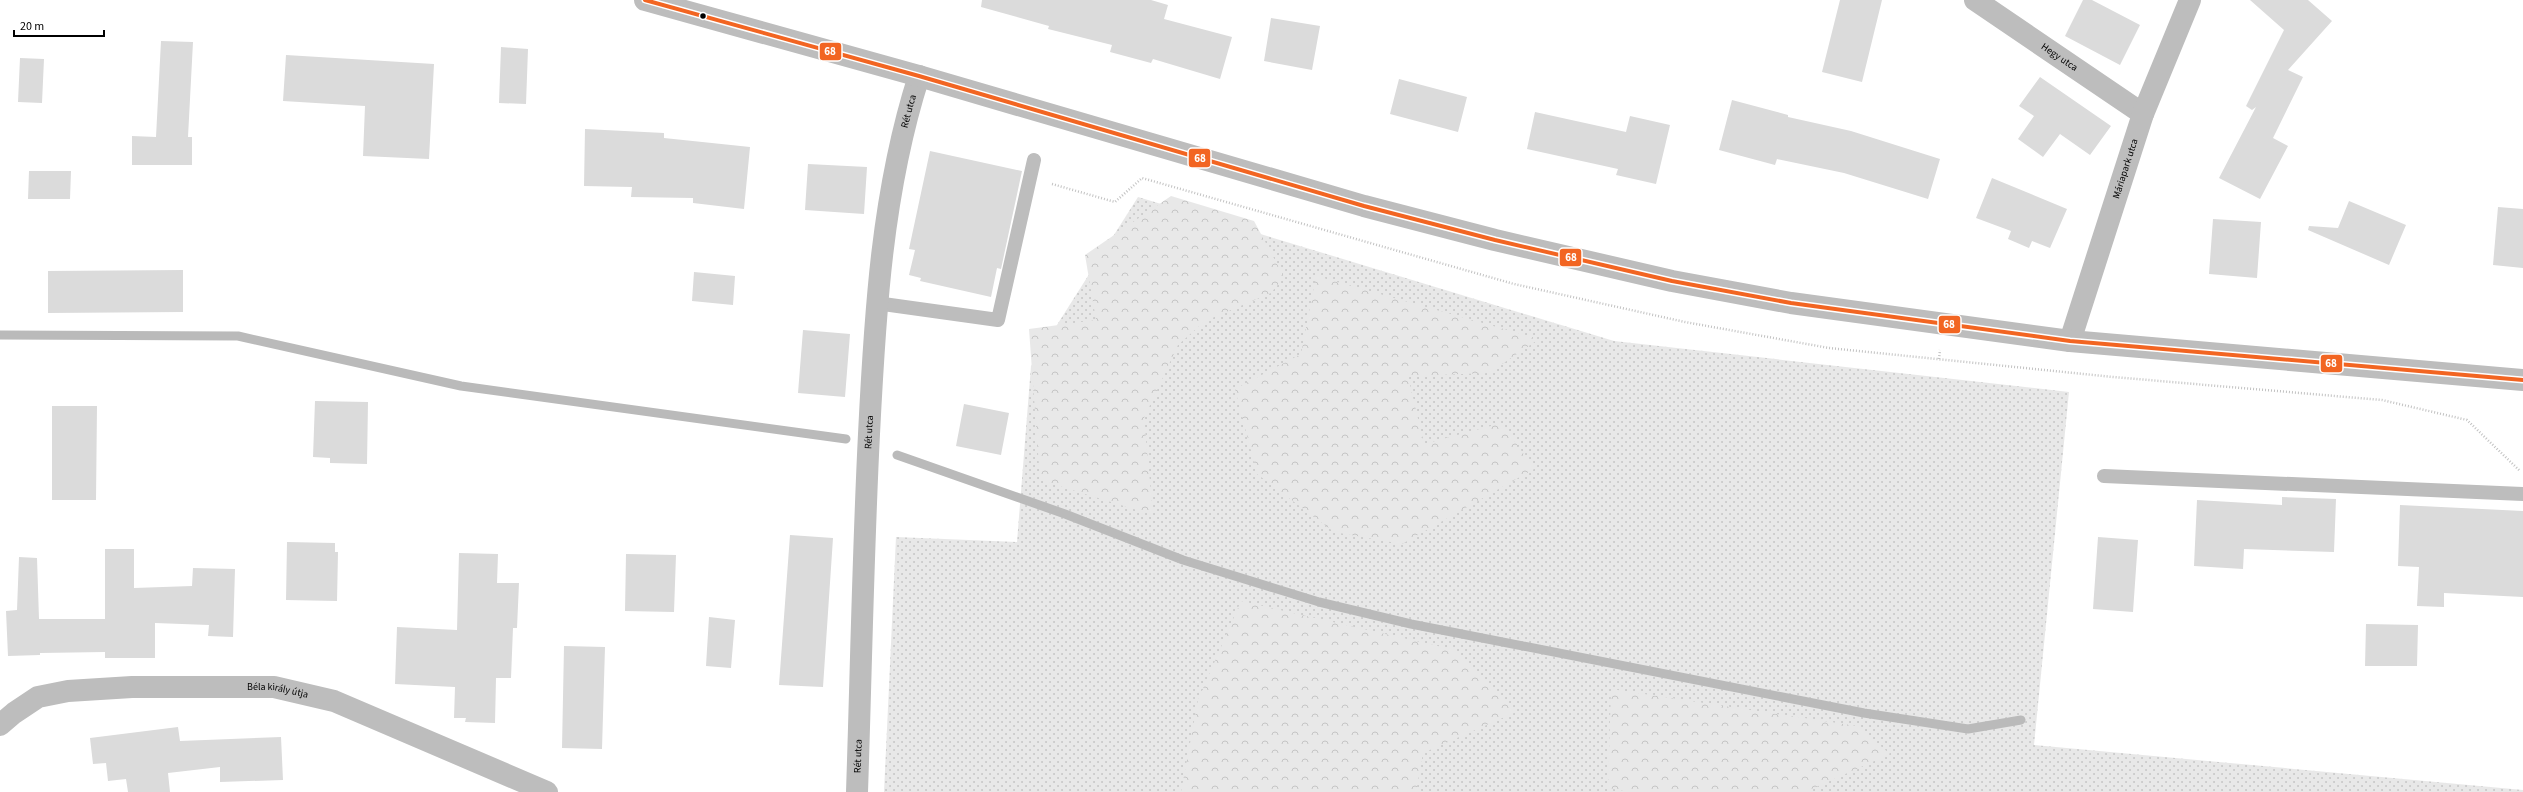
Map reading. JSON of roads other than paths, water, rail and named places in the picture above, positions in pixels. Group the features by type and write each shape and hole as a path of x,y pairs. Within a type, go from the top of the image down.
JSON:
{"main road":[{"path":"645,0 919,76 1364,206 1495,240 1672,281 1807,305 2070,341 2523,380"},
{"name":"Hegy utca","path":"1975,0 2143,114"},
{"name":"Máriapark utca","path":"2070,341 2143,114 2190,0"},
{"name":"Rét utca","path":"856,792 867,480 876,303 897,158 904,124 919,76"},
{"name":"Béla király útja","path":"0,725 14,713 38,697 68,691 132,687 274,687 334,701 546,792"}],"lane":[{"path":"876,303 998,320 1034,160"},
{"path":"2104,476 2523,494"}],"waterway":[{"path":"0,335 238,336 461,386 846,439"},
{"path":"897,455 1065,514 1183,560 1319,602 1411,624 1864,713 1968,729 2021,720"}]}
